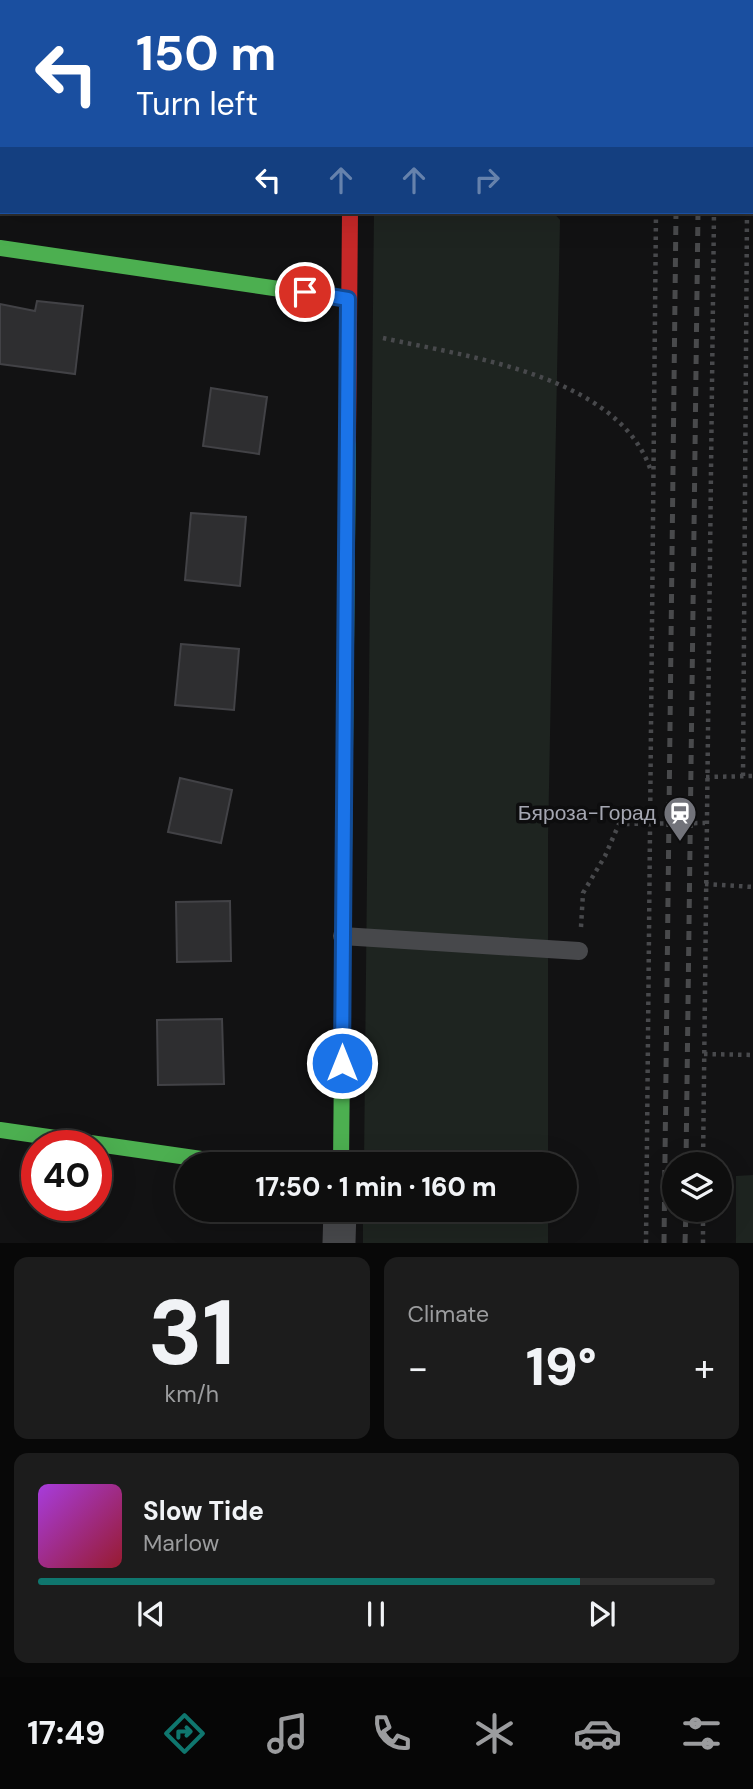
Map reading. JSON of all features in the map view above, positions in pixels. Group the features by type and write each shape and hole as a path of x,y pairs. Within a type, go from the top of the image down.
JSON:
{"street":[{"path":"341,1152 350,214"},
{"path":"0,248 348,299"},
{"path":"0,1130 175,1155"},
{"path":"340,1222 340,1243"}],"lane":[{"path":"342,936 579,951"}],"path":[{"path":"646,1243 656,214"},
{"path":"703,1152 714,214"},
{"path":"743,776 747,214"},
{"path":"348,331 498,364 579,392 617,420 646,454 652,474"},
{"path":"706,777 753,776"},
{"path":"579,951 583,893 605,856 619,824 705,823"},
{"path":"705,884 753,887"},
{"path":"704,1054 753,1055"},
{"path":"703,1222 703,1243"}],"shaded area":[{"path":"374,214 555,214 560,220 548,839 548,1152 364,1152"},
{"path":"753,1175 753,1243 736,1243 736,1176"},
{"path":"363,1222 548,1222 548,1243 363,1243"}],"building":[{"path":"37,301 83,306 75,374 0,364 0,304 35,311"},
{"path":"211,388 267,397 259,454 203,446"},
{"path":"191,513 246,517 240,586 185,580"},
{"path":"181,644 239,649 234,710 175,705"},
{"path":"180,778 232,790 221,843 168,832"},
{"path":"230,901 231,961 177,962 176,902"},
{"path":"222,1019 224,1084 158,1085 157,1020"}],"railway":[{"path":"664,1243 676,214"},
{"path":"686,1152 698,214"},
{"path":"685,1243 686,1222"}],"traffic: fast":[{"path":"0,248 348,299"},
{"path":"341,1152 348,440"},
{"path":"0,1130 175,1155"}],"traffic: jam":[{"path":"348,440 350,214"}],"place":[{"name":"Бяроза-Горад","path":"680,843"}],"route":[{"path":"305,292 348,299 342,1063"}]}
